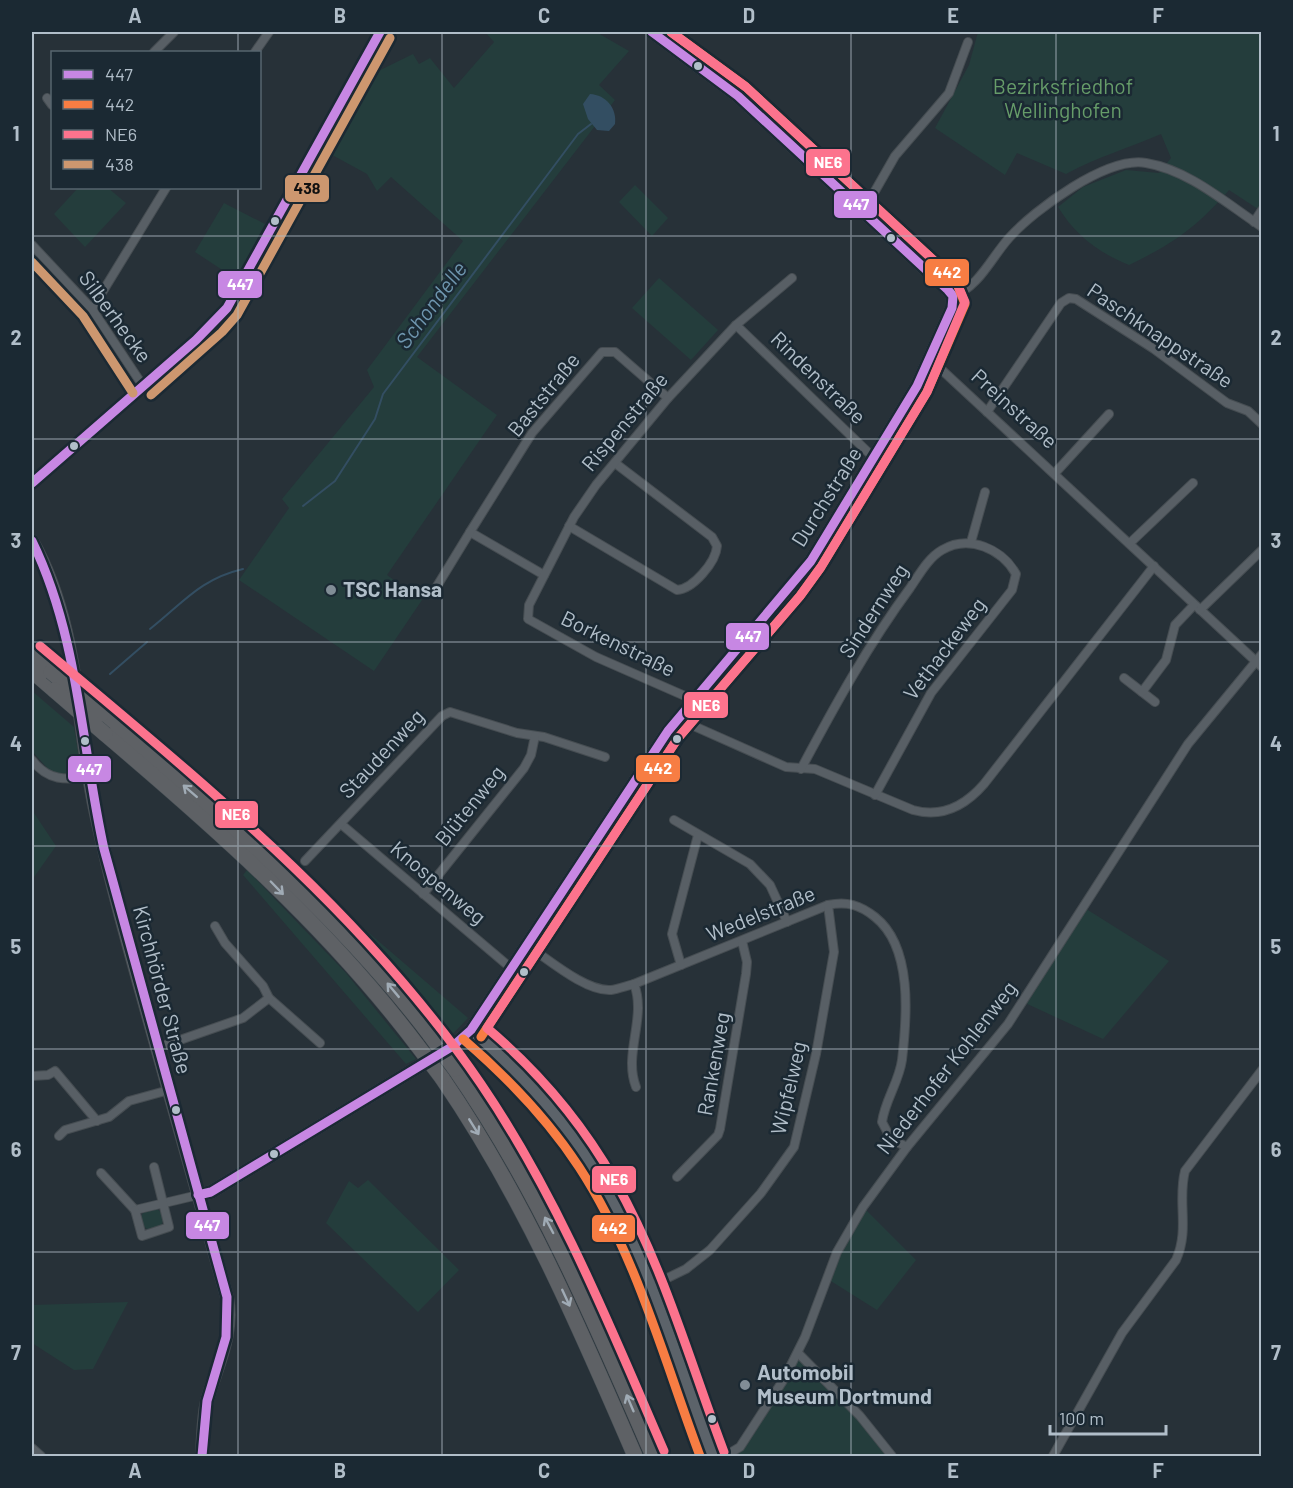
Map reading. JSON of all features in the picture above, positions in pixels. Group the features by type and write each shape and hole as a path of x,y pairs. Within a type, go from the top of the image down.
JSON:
{"highway":[{"path":"32,655 251,843 306,894 379,973 430,1035 503,1142 554,1233 653,1456"},
{"path":"32,671 216,828 345,959 417,1045 481,1138 532,1229 577,1322 635,1456"}],"street":[{"path":"155,51 174,32"},
{"path":"256,51 268,32"},
{"path":"32,483 214,323 227,308 380,32"},
{"path":"658,33 738,96 953,296"},
{"path":"861,209 875,191 895,156 949,93 968,42"},
{"path":"953,296 968,289 1011,236 1030,218 1074,186 1102,171 1144,162 1177,173 1258,225 1262,210"},
{"path":"92,309 161,189"},
{"name":"Silberhecke","path":"32,245 92,309 143,386"},
{"name":"Rispenstraße","path":"528,619 529,605 585,498 668,398 736,325 792,278"},
{"path":"930,359 952,308 953,296"},
{"name":"Paschknappstraße","path":"987,412 1061,303 1069,298 1076,299 1114,322 1227,403 1248,411 1262,424"},
{"name":"Rindenstraße","path":"736,325 874,458"},
{"name":"Baststraße","path":"437,586 532,433 602,352 615,352 668,398"},
{"name":"Preinstraße","path":"930,359 1055,473 1197,608 1259,660"},
{"name":"Durchstraße","path":"198,1195 211,1192 286,1147 453,1046 471,1030 678,719 791,588 874,458 930,359"},
{"path":"1055,473 1109,414"},
{"path":"569,526 677,590 689,586 714,556 717,546 712,537 615,463"},
{"path":"1130,543 1193,483"},
{"path":"971,542 985,492"},
{"path":"470,532 544,575"},
{"name":"Kirchhörder Straße","path":"32,541 46,570 62,620 90,777 116,896 227,1297 230,1321 227,1341 206,1408 202,1456"},
{"name":"Sindernweg","path":"801,769 871,645 928,563 941,551 956,544 971,542"},
{"name":"Vethackeweg","path":"875,795 931,693 1012,590 1016,574 1010,563 971,542"},
{"path":"1142,692 1166,660 1175,625 1262,550"},
{"path":"678,719 786,767 815,769 875,795 925,813 950,810 973,797 1154,566"},
{"name":"Borkenstraße","path":"528,619 597,657 693,700"},
{"name":"Niederhofer Kohlenweg","path":"725,1456 734,1452 748,1436 798,1353 837,1252 863,1207 907,1147 1008,1024 1188,744 1259,660"},
{"path":"1124,678 1155,702"},
{"name":"Staudenweg","path":"305,861 442,716 450,712 605,757"},
{"name":"Blütenweg","path":"423,894 524,768 531,755 535,736"},
{"path":"32,760 42,772 55,779 90,777"},
{"path":"674,820 750,864 770,885 787,922"},
{"name":"Knospenweg","path":"341,824 512,969"},
{"path":"681,965 672,934 698,835"},
{"name":"Wedelstraße","path":"528,946 593,987 610,990 634,984 828,905 848,903 867,910 881,921 893,936 901,953 905,981 902,1060 882,1122 891,1138 907,1147"},
{"name":"Wipfelweg","path":"649,1287 686,1269 710,1250 761,1193 794,1147 811,1075 834,952 828,905"},
{"path":"215,926 225,944 263,986 269,998 320,1043"},
{"name":"Rankenweg","path":"677,1177 718,1135 720,1129 746,974 747,962 742,941"},
{"path":"634,984 638,1005 632,1076 636,1087"},
{"path":"157,1048 243,1018 269,998"},
{"path":"471,1030 544,1101 583,1154 618,1213 649,1287 713,1456"},
{"path":"1053,1456 1122,1333 1176,1260 1182,1247 1185,1224 1182,1182 1185,1171 1262,1070"},
{"path":"32,1076 48,1075 55,1071 97,1121"},
{"path":"59,1136 65,1130 115,1113 121,1105 129,1101 169,1090"},
{"path":"101,1173 135,1210 142,1236 169,1227 154,1167"},
{"path":"135,1210 198,1195"},
{"path":"798,1353 860,1416 892,1456"},
{"path":"32,1448 41,1456"}],"green space":[{"path":"485,32 596,32 629,51 599,85 615,100 417,357 497,415 387,575 422,600 374,671 239,580 289,508 282,499 374,387 367,370 463,241 391,177 377,191 367,174 323,150 362,79 413,54 419,64 430,58 454,88 494,42"},
{"name":"Bezirksfriedhof Wellinghofen","path":"978,32 1261,32 1261,211 1229,190 1184,234 1129,265 1098,249 1072,226 1058,207 1083,187 1126,170 1159,173 1171,158 1161,134 1066,174 1017,153 1005,175 935,128 969,65"},
{"path":"635,185 668,218 652,236 619,202"},
{"path":"77,189 109,189 126,203 85,247 54,214"},
{"path":"224,203 265,224 236,279 195,252"},
{"path":"659,278 718,330 691,360 632,308"},
{"path":"32,691 74,727 81,770 76,773 59,774 50,771 32,751"},
{"path":"32,810 56,846 32,880"},
{"path":"247,870 346,973 416,1059 406,1064 243,875"},
{"path":"1083,907 1169,961 1103,1039 1023,1002"},
{"path":"355,921 468,1018 447,1040 351,926"},
{"path":"534,957 539,960 536,967 530,964 514,993 509,989 529,958"},
{"path":"368,1180 459,1270 418,1312 326,1223 349,1181 358,1188"},
{"path":"863,1207 916,1260 877,1310 826,1278"},
{"path":"152,1208 160,1211 163,1219 160,1227 152,1230 144,1227 141,1219 144,1211"},
{"path":"128,1302 93,1369 74,1370 32,1343 32,1305"},
{"path":"798,1353 892,1456 725,1456 734,1452"}],"water":[{"path":"590,94 601,97 612,108 615,124 609,131 597,130 588,119 583,104"}],"waterway":[{"name":"Schondelle","path":"303,506 335,481 375,419 383,394 578,134 591,124"},
{"name":"Schondelle","path":"150,629 203,586 228,573 243,569"},
{"name":"Schondelle","path":"110,674 147,642"}],"transit line":[{"name":"447","path":"32,483 196,340 227,308 380,32"},
{"name":"447","path":"198,1195 211,1192 453,1046 471,1030 668,731 811,561 917,386 952,308 953,296 948,290 738,96 652,32"},
{"name":"442","path":"481,1037 678,738 800,596 821,567 927,392 965,304 956,281 746,87 671,32"},
{"name":"NE6","path":"671,32 746,87 956,281 965,302 927,392 821,567 800,596 678,738 487,1028 524,1062 558,1099 588,1139 615,1181 648,1246 662,1280 724,1452"},
{"name":"438","path":"151,395 222,332 237,315 390,38"},
{"name":"438","path":"32,262 83,316 133,393"},
{"name":"447","path":"32,541 48,578 60,615 77,692 104,849 227,1297 226,1337 207,1401 202,1456"},
{"name":"NE6","path":"40,646 159,746 276,850 385,961 435,1021 509,1127 559,1217 664,1451"},
{"name":"442","path":"463,1039 511,1083 540,1115 567,1149 599,1200 633,1271 700,1456"}],"place":[{"name":"TSC Hansa","path":"331,590"},
{"name":"Automobil Museum Dortmund","path":"745,1385"}]}
